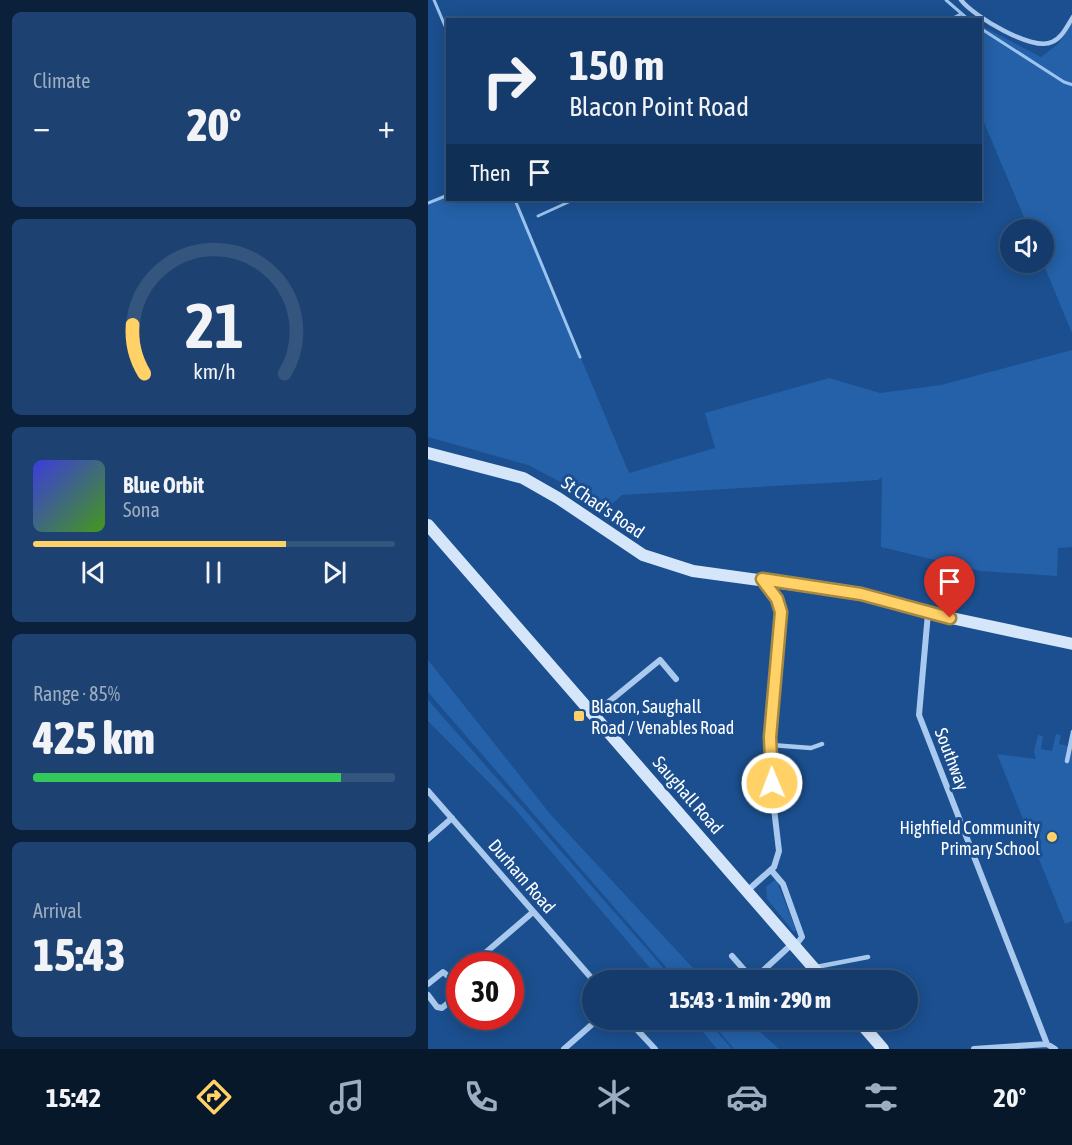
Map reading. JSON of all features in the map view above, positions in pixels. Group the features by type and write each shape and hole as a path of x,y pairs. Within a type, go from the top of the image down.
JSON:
{"street":[{"name":"St Chad's Road","path":"428,453 523,478 558,498 643,555 693,571 861,594 928,613 1073,644"},
{"name":"Saughall Road","path":"428,525 816,970"},
{"path":"747,891 771,870 779,851 772,783 771,744 781,612 777,599 766,580"},
{"name":"Southway","path":"928,613 919,715 1047,1044"},
{"path":"594,714 660,660 676,679"},
{"name":"Durham Road","path":"428,791 584,970"},
{"path":"428,839 452,818"},
{"path":"765,970 802,937 783,884 771,870"},
{"path":"486,952 533,912"},
{"path":"732,956 744,970"},
{"path":"428,984 443,972 446,974"},
{"path":"428,995 437,1007 442,1008 446,1004"},
{"path":"564,1049 586,1030"},
{"path":"637,1030 655,1049"},
{"path":"867,1030 883,1049"},
{"path":"974,1049 1047,1044 1055,1049"}],"lane":[{"path":"961,0 976,14 1032,44 1050,44 1073,17"},
{"path":"1067,761 1073,732"},
{"path":"771,744 811,748 822,744"},
{"path":"813,967 868,957"}],"shaded area":[{"path":"1072,23 1072,333 1047,273 1054,273 1054,219 1025,219 982,118 982,26 1041,57 1058,44"},
{"path":"446,195 446,201 515,201 629,473 715,448 705,413 829,378 880,393 941,385 1072,350 1072,547 1058,548 1057,576 980,571 881,547 882,477 878,480 622,495 602,513 587,496 528,465 428,437 428,203"},
{"path":"428,660 551,815 695,970 668,970 428,692"},
{"path":"428,700 665,970 652,970 514,808 428,721"},
{"path":"1056,734 1061,735 1059,744 1072,747 1072,921 1065,924 997,754 1036,759 1034,751 1038,735 1043,736 1041,749 1052,751"},
{"path":"776,879 796,930 794,932 767,899 766,887"},
{"path":"701,1030 716,1030 732,1049 717,1049"},
{"path":"718,1030 758,1030 779,1049 734,1049"}],"waterway":[{"path":"434,0 446,28"},
{"path":"946,0 967,18"},
{"path":"953,18 961,14"},
{"path":"982,29 1064,82 1073,85"},
{"path":"428,203 446,196"},
{"path":"515,201 580,357"},
{"path":"538,216 571,201"}],"place":[{"name":"Blacon, Saughall Road / Venables Road","path":"579,716"},
{"name":"Highfield Community Primary School","path":"1052,837"}],"route":[{"path":"772,783 770,737 781,612 777,599 762,579 861,594 950,618"}]}
